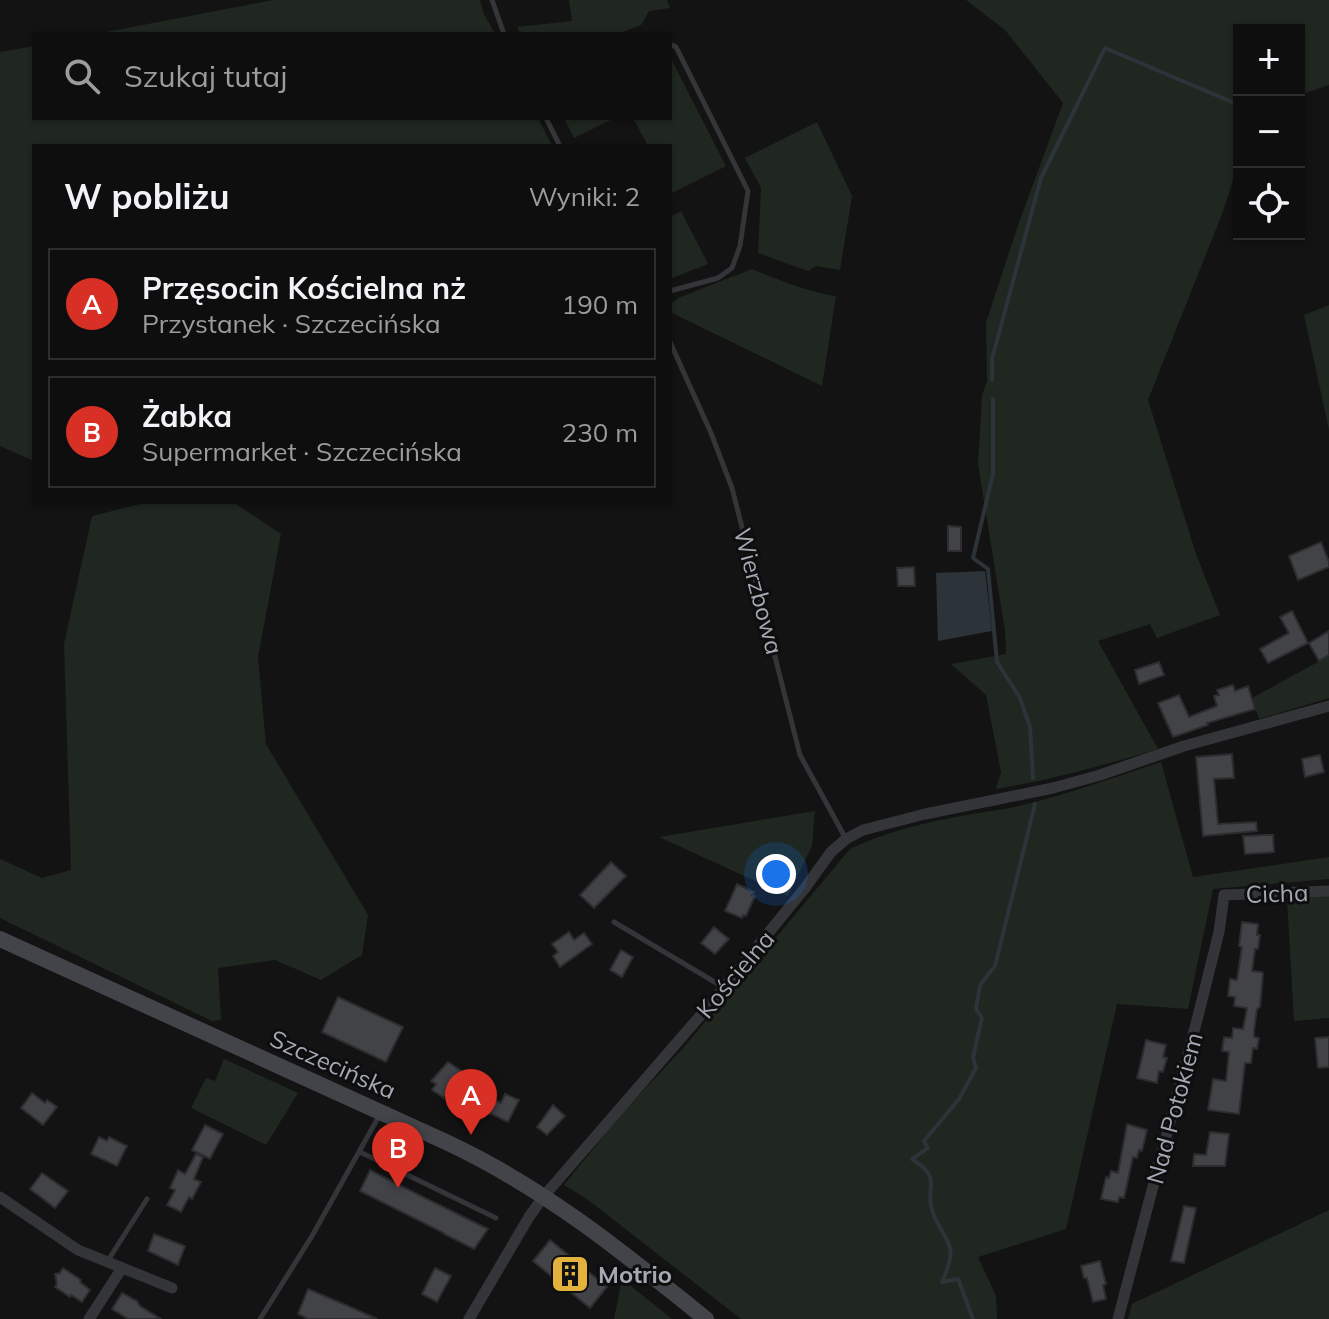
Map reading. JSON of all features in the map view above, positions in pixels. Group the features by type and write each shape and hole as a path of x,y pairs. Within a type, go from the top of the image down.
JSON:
{"street":[{"name":"Kościelna","path":"469,1319 544,1196 724,988 831,852 846,839 863,830 925,814 1053,788 1178,748 1329,706"},
{"name":"Cicha","path":"1224,895 1329,891"},
{"name":"Nad Potokiem","path":"1118,1319 1198,1016 1219,932 1224,895"},
{"name":"Szczecińska","path":"0,939 465,1150 544,1196 606,1238 706,1319"},
{"path":"0,1197 78,1250 172,1288"},
{"path":"89,1319 122,1268"}],"lane":[{"path":"492,0 503,32"},
{"path":"672,45 676,47 748,191 740,246 732,268 718,278 672,290"},
{"path":"547,120 559,144"},
{"name":"Wierzbowa","path":"672,346 732,488 800,755 846,839"},
{"path":"614,922 724,988"},
{"path":"260,1319 312,1236 381,1112"},
{"path":"360,1151 496,1218"},
{"path":"107,1262 147,1199"}],"shaded area":[{"path":"273,0 480,0 494,32 106,32"},
{"path":"569,0 667,0 670,8 649,11 641,25 622,32 520,32 517,27 572,21"},
{"path":"966,0 1329,0 1329,85 1305,93 1305,24 1233,24 1233,180 1148,400 1196,554 1220,615 1157,638 1150,624 1098,641 1158,749 1078,772 996,789 1001,772 986,695 951,664 1006,654 978,464 982,396 987,381 986,323 1063,103 1005,30"},
{"path":"32,46 32,120 539,120 551,144 32,144 32,460 0,446 0,52"},
{"path":"672,61 726,166 672,193 672,144 647,144 634,120 672,120"},
{"path":"565,120 611,120 574,138"},
{"path":"817,122 852,196 840,270 816,266 808,271 758,253 761,188 745,158"},
{"path":"681,211 708,264 672,278 672,216"},
{"path":"752,269 804,289 836,296 822,386 672,313 672,303 678,298"},
{"path":"1329,305 1329,430 1304,315"},
{"path":"140,504 236,504 281,534 258,657 266,744 368,915 362,955 321,980 275,960 218,968 221,1020 212,1021 0,918 0,859 42,878 71,870 64,644 92,516"},
{"path":"985,571 992,631 938,641 936,573"},
{"path":"1329,656 1329,698 1259,719 1252,698"},
{"path":"1161,762 1193,877 1329,857 1329,879 1213,889 1188,1009 1117,1004 1066,1229 978,1257 996,1296 997,1319 741,1319 587,1199 564,1185 617,1119 684,1047 850,849 904,829 1034,802"},
{"path":"815,811 812,846 788,896 659,837"},
{"path":"1329,894 1329,1018 1294,1021 1287,899"},
{"path":"224,1059 298,1093 266,1145 191,1108 206,1078 215,1081"},
{"path":"1329,1210 1329,1319 1128,1319 1132,1304"},
{"path":"622,1279 672,1319 614,1319"}],"building":[{"path":"948,526 961,527 961,551 948,551"},
{"path":"1321,542 1329,567 1298,580 1289,556"},
{"path":"914,567 915,586 898,586 897,568"},
{"path":"1292,611 1308,643 1268,663 1260,649 1289,633 1280,617"},
{"path":"1329,631 1329,655 1319,661 1309,643"},
{"path":"1159,662 1164,675 1139,684 1135,670"},
{"path":"1233,685 1235,691 1248,686 1255,709 1173,737 1158,703 1179,695 1189,717 1217,706 1214,696 1219,695 1217,690"},
{"path":"1232,754 1234,778 1214,779 1218,824 1256,822 1257,831 1203,836 1196,757"},
{"path":"1320,755 1324,772 1305,777 1302,759"},
{"path":"1273,835 1274,852 1245,854 1243,836"},
{"path":"611,862 626,876 594,908 580,895"},
{"path":"737,884 754,892 752,895 755,896 746,916 742,918 725,911"},
{"path":"1242,922 1258,924 1257,935 1260,935 1252,971 1263,974 1254,1031 1254,1037 1259,1038 1257,1049 1253,1048 1251,1063 1245,1063 1239,1114 1208,1110 1213,1079 1226,1081 1229,1052 1222,1051 1224,1037 1232,1038 1233,1028 1243,1029 1247,1008 1234,1006 1235,997 1228,996 1230,979 1237,980"},
{"path":"714,927 729,939 715,954 701,943"},
{"path":"569,932 574,940 584,933 592,944 560,967 553,956 558,952 552,944"},
{"path":"621,950 633,957 622,977 610,970"},
{"path":"338,997 403,1027 386,1062 322,1032"},
{"path":"1329,1037 1329,1067 1318,1068 1315,1038"},
{"path":"1146,1040 1166,1045 1163,1057 1167,1058 1163,1072 1159,1071 1157,1083 1137,1078"},
{"path":"448,1062 463,1072 444,1098 432,1090 436,1084 431,1081"},
{"path":"32,1093 57,1107 43,1125 21,1108"},
{"path":"505,1094 519,1100 508,1122 487,1112 493,1099 501,1103"},
{"path":"553,1105 565,1116 547,1135 537,1127"},
{"path":"1127,1124 1147,1130 1142,1151 1139,1150 1137,1158 1133,1157 1124,1198 1119,1197 1118,1202 1101,1199 1106,1177 1109,1178 1111,1171 1118,1173"},
{"path":"205,1125 223,1134 210,1159 192,1150"},
{"path":"1210,1132 1229,1134 1225,1166 1193,1166 1194,1154 1206,1155"},
{"path":"99,1137 107,1141 109,1137 127,1146 117,1166 91,1154"},
{"path":"196,1154 203,1157 194,1179 201,1182 181,1212 167,1205 175,1190 170,1188 178,1170 185,1174"},
{"path":"370,1170 488,1229 474,1249 444,1234 360,1191"},
{"path":"42,1173 68,1191 55,1208 30,1189"},
{"path":"1184,1206 1196,1208 1184,1263 1171,1261"},
{"path":"154,1234 185,1246 178,1265 148,1251"},
{"name":"Motrio","path":"550,1240 607,1287 590,1308 533,1261"},
{"path":"1100,1261 1106,1299 1093,1302 1081,1266"},
{"path":"63,1268 90,1290 82,1302 55,1287 55,1274"},
{"path":"435,1268 451,1276 437,1302 422,1294"},
{"path":"308,1289 377,1319 308,1319 298,1314"},
{"path":"122,1293 161,1319 128,1319 112,1309"}],"waterway":[{"path":"992,380 992,359 1041,178 1105,48 1233,102"},
{"path":"993,399 993,474 973,558 988,569 997,662 1020,698 1030,727 1033,778"},
{"path":"973,1319 958,1279 942,1282 950,1259 949,1244 933,1213 931,1178 912,1159 928,1148 924,1141 959,1099 976,1068 973,1057 982,1018 976,1009 980,985 995,966 1035,804"}],"place":[{"name":"Przęsocin Kościelna nż","path":"471,1135"},
{"name":"Żabka","path":"398,1188"},
{"name":"Motrio","path":"570,1274"}]}
